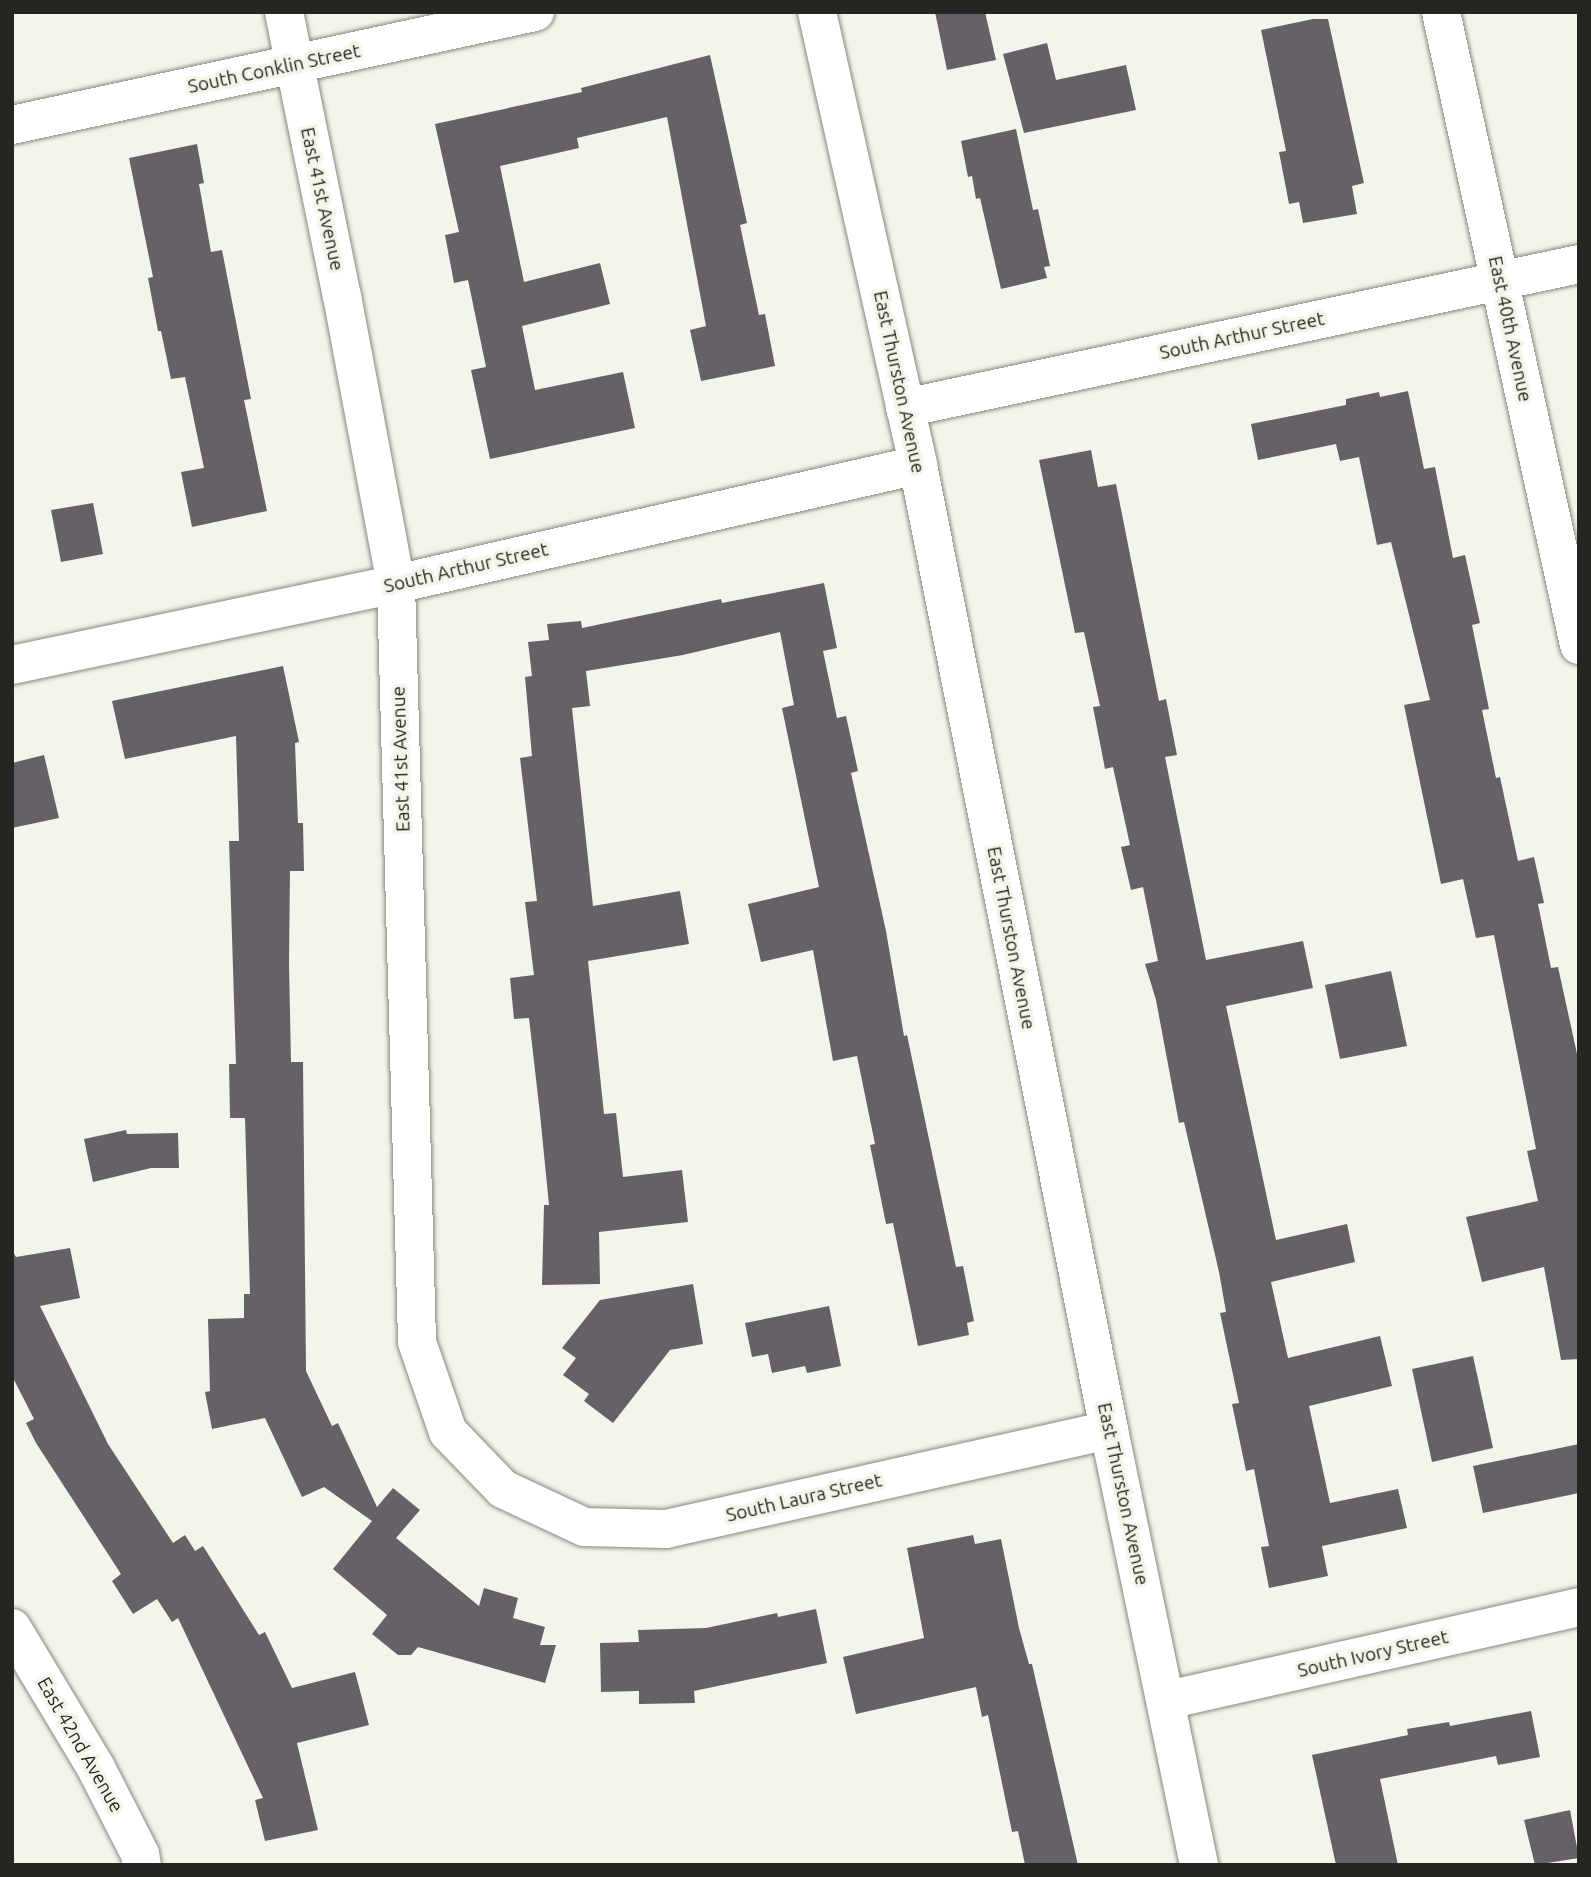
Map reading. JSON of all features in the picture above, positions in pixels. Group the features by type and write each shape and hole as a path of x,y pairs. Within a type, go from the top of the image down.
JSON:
{"street":[{"name":"East 41st Avenue","path":"284,12 396,584 417,1342 448,1432 503,1489"},
{"name":"South Conklin Street","path":"12,125 535,12"},
{"name":"East Thurston Avenue","path":"817,12 918,466 1108,1430 1167,1700 1199,1865"},
{"name":"East 40th Avenue","path":"1441,12 1579,645"},
{"name":"South Arthur Street","path":"905,408 1579,264"},
{"name":"South Arthur Street","path":"12,665 396,584 918,466"},
{"name":"South Laura Street","path":"503,1489 584,1527 666,1529 1108,1430"},
{"name":"South Ivory Street","path":"1167,1700 1579,1607"},
{"name":"East 42nd Avenue","path":"12,1628 96,1768 140,1854 142,1865"}],"building":[{"path":"935,12 985,12 996,60 947,70"},
{"path":"1313,19 1328,19 1364,183 1352,186 1357,214 1303,223 1299,202 1289,204 1279,152 1286,151 1261,30"},
{"path":"1047,43 1056,80 1126,65 1136,110 1024,133 1003,54"},
{"path":"710,55 747,223 740,225 759,315 765,314 775,366 701,381 690,330 706,326 667,117 577,138 579,148 500,166 524,282 600,263 610,304 522,326 535,390 623,372 635,428 490,459 471,370 486,367 468,280 454,283 445,235 459,232 435,124 582,92 581,88"},
{"path":"1016,129 1033,210 1038,209 1050,266 1044,267 1047,278 1001,289 980,198 976,199 972,176 968,177 961,141"},
{"path":"197,144 204,183 199,184 211,252 222,250 251,399 244,400 267,511 192,527 181,472 204,468 185,377 171,379 161,331 158,331 148,278 153,277 129,158"},
{"path":"1408,391 1424,469 1435,467 1453,558 1465,555 1480,623 1472,625 1489,709 1482,710 1496,778 1500,777 1518,861 1534,857 1544,903 1538,904 1551,968 1558,967 1579,1063 1579,1359 1561,1360 1544,1267 1482,1282 1466,1217 1538,1201 1527,1151 1536,1149 1494,935 1476,938 1463,879 1441,884 1404,705 1430,700 1391,542 1377,545 1359,457 1340,461 1336,444 1258,460 1251,424 1346,405 1346,399 1379,392 1380,397"},
{"path":"1091,450 1098,487 1116,484 1159,701 1166,699 1177,755 1165,757 1206,960 1303,941 1313,988 1226,1006 1276,1240 1347,1224 1355,1262 1271,1282 1288,1358 1380,1336 1392,1386 1309,1406 1330,1503 1398,1489 1407,1528 1322,1546 1328,1576 1269,1588 1261,1547 1269,1546 1254,1469 1246,1471 1232,1404 1239,1403 1220,1313 1226,1312 1219,1272 1184,1122 1179,1123 1156,1000 1145,964 1158,961 1143,887 1131,890 1121,847 1130,845 1113,767 1105,769 1093,707 1100,706 1084,632 1075,633 1039,460"},
{"path":"93,503 103,554 61,562 51,510"},
{"path":"824,583 837,648 823,651 837,718 846,716 858,771 851,773 886,931 904,1036 907,1035 956,1267 963,1266 974,1321 967,1323 969,1335 918,1346 893,1223 886,1224 870,1145 875,1144 857,1056 833,1061 813,950 761,962 748,904 819,887 782,708 794,705 780,632 683,655 586,671 590,706 572,708 593,906 680,891 689,944 588,961 604,1114 616,1113 623,1177 682,1170 688,1222 599,1232 600,1284 542,1285 544,1205 549,1205 540,1114 529,1018 514,1019 510,978 534,975 525,902 537,901 520,758 532,756 525,677 532,676 528,642 549,640 547,624 581,621 582,628 721,599 722,603"},
{"path":"283,666 299,742 295,743 298,823 303,823 304,871 290,871 289,963 291,1062 303,1062 306,1371 332,1426 338,1423 377,1507 393,1488 420,1510 396,1538 479,1606 484,1588 518,1598 513,1618 545,1627 540,1645 556,1645 545,1683 418,1647 411,1655 398,1655 372,1634 387,1615 333,1569 372,1521 324,1487 302,1497 265,1418 212,1429 205,1392 210,1391 208,1319 244,1318 244,1294 250,1294 245,1118 230,1118 229,1064 236,1064 229,841 239,841 236,736 125,759 112,701"},
{"path":"44,755 59,818 12,828 12,763"},
{"path":"1391,971 1407,1046 1340,1059 1325,985"},
{"path":"126,1130 127,1134 178,1133 179,1168 151,1168 93,1182 84,1139"},
{"path":"70,1248 80,1298 40,1306 108,1444 173,1543 185,1535 195,1551 203,1546 259,1635 265,1632 292,1688 355,1672 369,1725 297,1743 318,1830 265,1841 255,1800 263,1798 178,1618 172,1622 157,1599 133,1614 112,1581 121,1574 36,1443 26,1423 34,1419 12,1376 12,1250 16,1257"},
{"path":"693,1284 703,1344 670,1350 613,1423 584,1401 589,1394 563,1375 576,1358 562,1348 600,1300"},
{"path":"829,1306 841,1366 807,1373 805,1366 772,1373 768,1354 752,1357 745,1323"},
{"path":"1473,1356 1493,1448 1432,1462 1412,1369"},
{"path":"1579,1444 1579,1493 1483,1513 1473,1466"},
{"path":"973,1535 975,1544 1001,1539 1019,1628 1029,1664 1032,1664 1078,1865 1025,1865 1018,1831 1012,1832 988,1715 982,1717 976,1687 856,1714 843,1657 924,1638 907,1548"},
{"path":"816,1609 827,1663 694,1691 695,1703 639,1704 639,1691 601,1692 600,1643 639,1642 638,1630 706,1628 777,1613 778,1617"},
{"path":"1531,1711 1540,1757 1498,1765 1496,1756 1380,1779 1398,1865 1336,1865 1312,1755 1408,1735 1407,1729 1449,1722 1450,1726"},
{"path":"1570,1810 1579,1858 1535,1865 1524,1820"}]}
